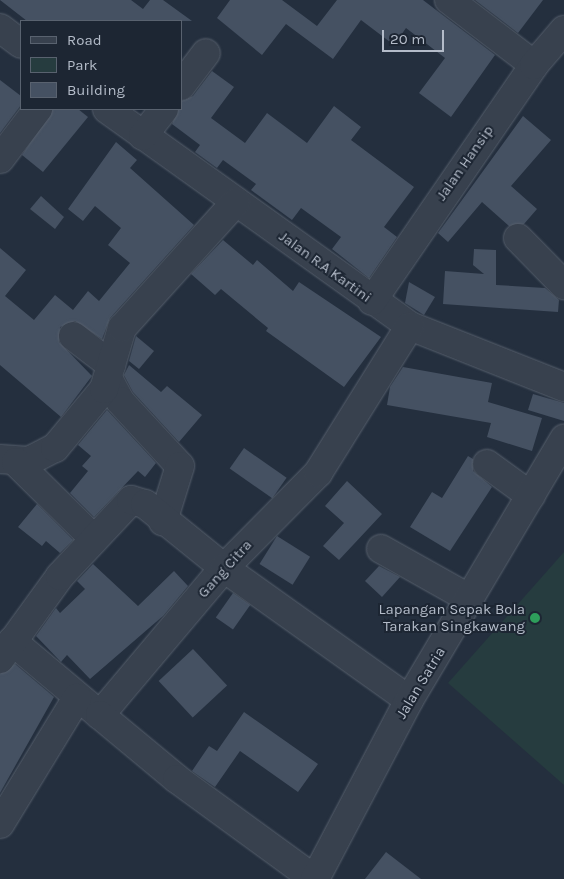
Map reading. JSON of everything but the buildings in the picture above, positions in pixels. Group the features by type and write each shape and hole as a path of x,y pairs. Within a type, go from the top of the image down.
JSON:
{"street":[{"path":"449,0 534,65"},
{"path":"0,28 20,43"},
{"name":"Jalan Hansip","path":"372,301 534,65 564,30"},
{"path":"182,85 206,53"},
{"path":"0,159 37,110"},
{"name":"Jalan R.A Kartini","path":"108,110 372,301 410,326 564,387"},
{"path":"143,136 163,110"},
{"path":"8,461 37,459 55,448 97,399 109,372 122,328 236,202"},
{"path":"518,238 564,284"},
{"name":"Gang Citra","path":"100,715 224,568 318,473 410,326"},
{"path":"73,336 109,372 120,401 180,466 163,521"},
{"name":"Jalan Satria","path":"320,877 408,700 564,439"},
{"path":"8,461 92,537"},
{"path":"487,464 531,496"},
{"path":"320,877 177,779 100,715 6,650 92,537 132,500 145,504 163,521 224,568 408,700"},
{"path":"382,548 470,599"},
{"path":"0,824 77,698"}],"green space":[{"name":"Lapangan Sepak Bola Tarakan Singkawang","path":"564,552 564,785 448,683"}],"place":[{"name":"Lapangan Sepak Bola Tarakan Singkawang","path":"535,618"}]}
